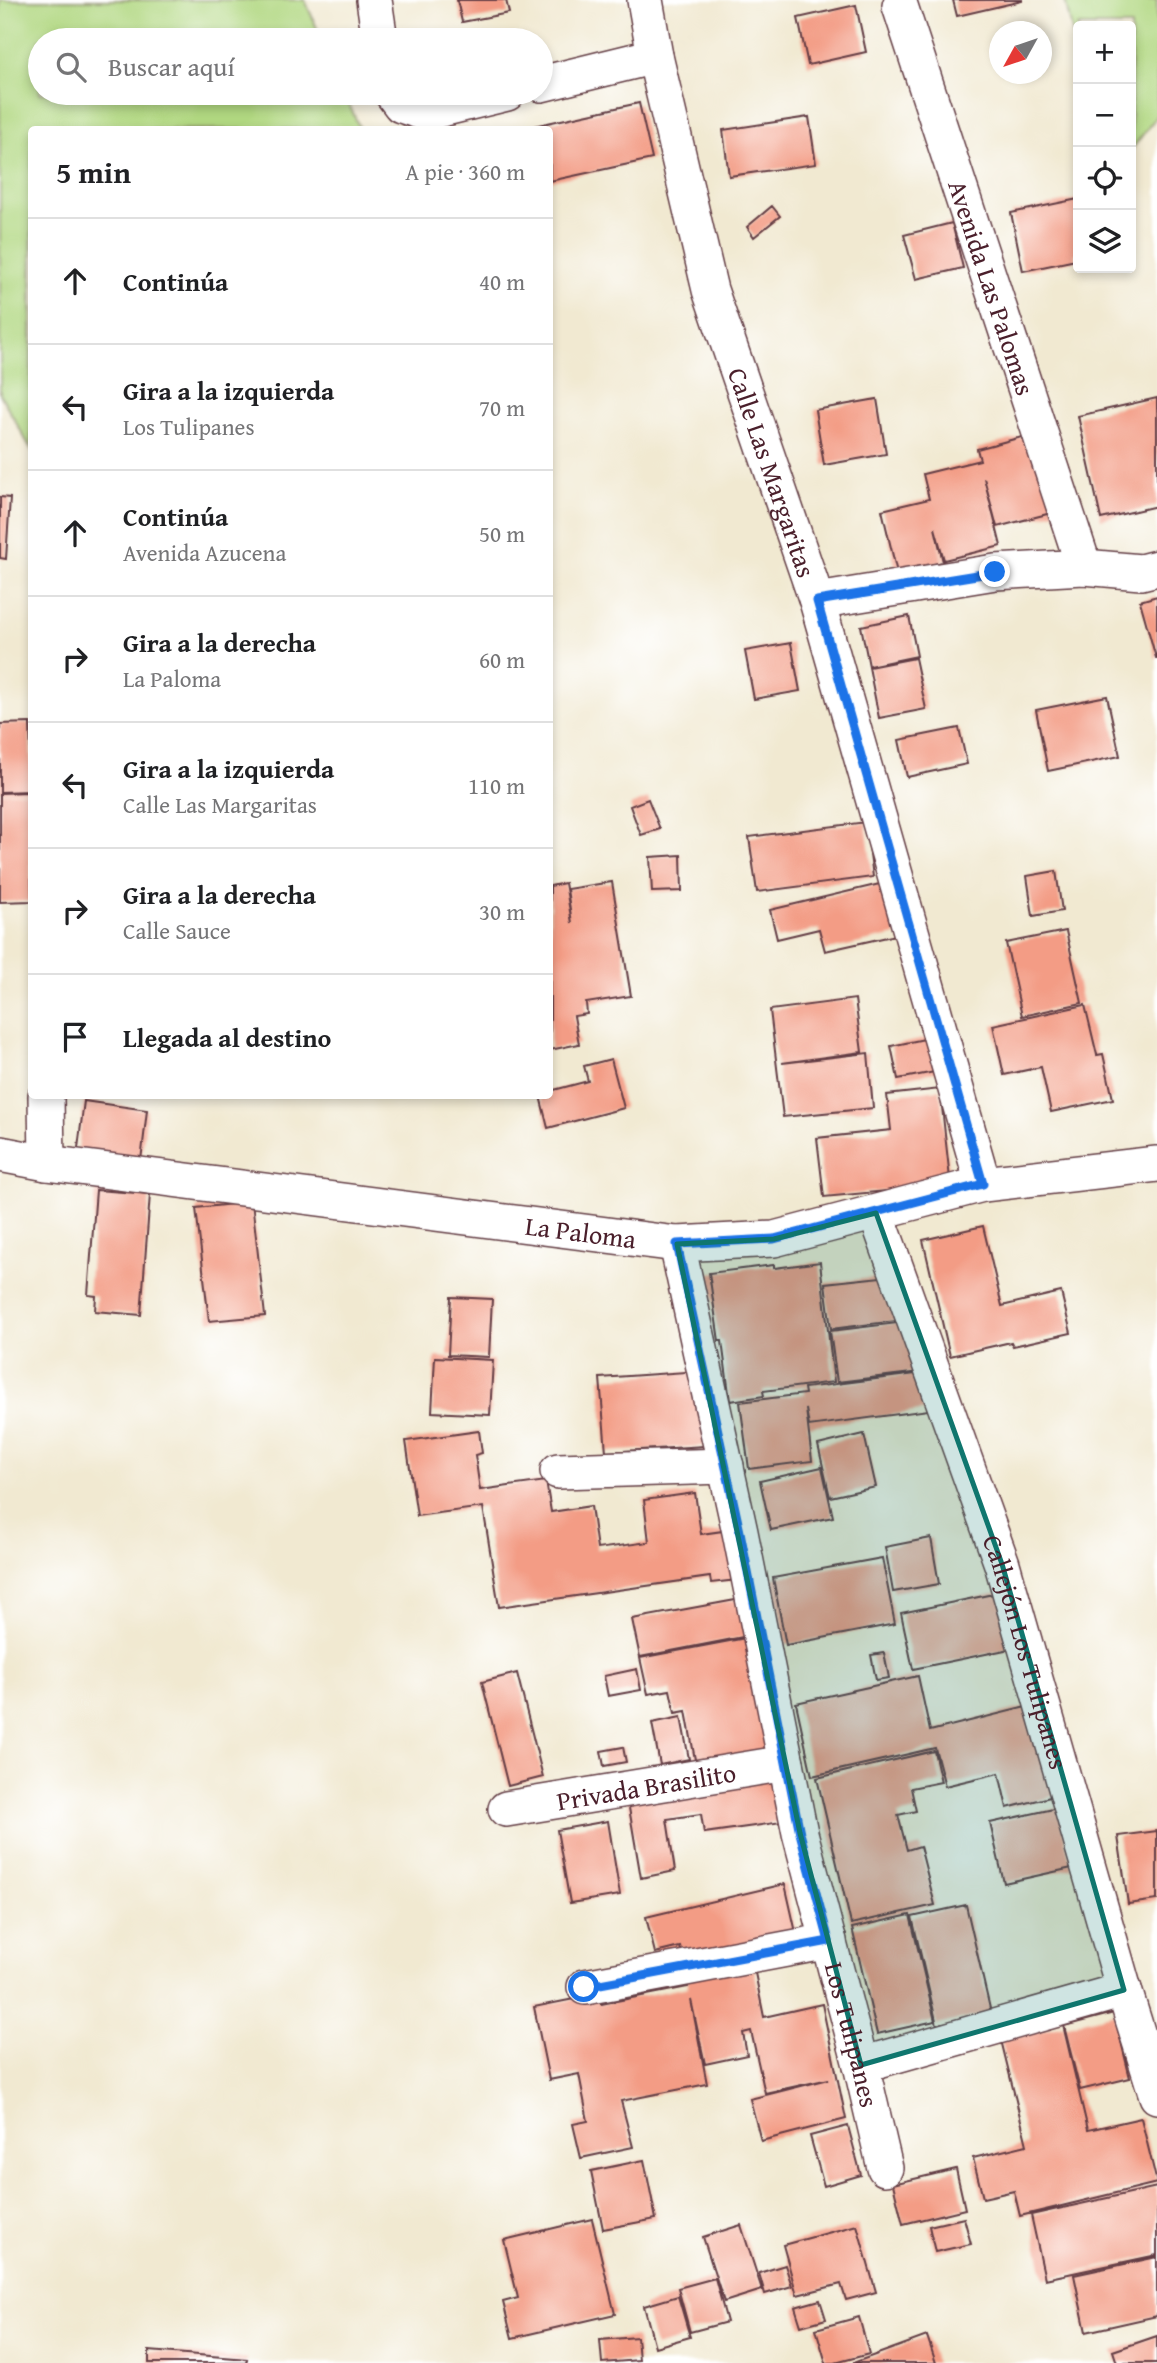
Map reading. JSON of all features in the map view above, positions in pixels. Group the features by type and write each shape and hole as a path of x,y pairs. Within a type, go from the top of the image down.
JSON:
{"street":[{"path":"374,0 378,28"},
{"name":"Calle Las Margaritas","path":"645,0 655,56 710,290 817,601 983,1184"},
{"name":"Avenida Las Palomas","path":"900,6 1084,567"},
{"path":"553,81 655,56"},
{"path":"401,105 425,113 458,105"},
{"path":"817,601 995,572 1084,567 1141,572 1157,568"},
{"path":"46,1099 47,1163"},
{"name":"La Paloma","path":"0,1154 47,1163 677,1244 774,1239 983,1184 1157,1164"},
{"name":"Callejón Los Tulipanes","path":"876,1213 1002,1564 1157,2096"},
{"name":"Los Tulipanes","path":"677,1244 740,1532 800,1833 862,2065 885,2168"},
{"path":"558,1471 726,1466"},
{"name":"Privada Brasilito","path":"506,1809 786,1763"},
{"path":"584,1987 829,1941"},
{"path":"862,2065 1124,1990"}],"highlighted area":[{"path":"876,1213 1002,1564 1124,1990 861,2065 800,1833 677,1244 774,1239"}],"green space":[{"path":"0,0 305,0 317,28 28,28 28,105 349,105 359,126 28,126 28,444 0,394"},
{"path":"1065,0 1157,0 1157,116 1136,143 1136,21 1073,21 1073,35"}],"building":[{"path":"457,0 506,0 509,13 462,22"},
{"path":"953,0 1022,0 1022,1 957,16"},
{"path":"856,5 866,52 808,65 798,18"},
{"path":"639,103 652,159 553,180 553,126 534,126"},
{"path":"809,117 816,164 729,176 723,130"},
{"path":"1073,200 1073,261 1023,271 1011,213"},
{"path":"772,206 780,216 754,237 747,227"},
{"path":"952,223 963,268 916,279 904,235"},
{"path":"1157,398 1157,506 1101,519 1078,416"},
{"path":"877,399 886,454 824,465 815,410"},
{"path":"1033,434 1055,512 997,527 984,478 1001,546 944,560 935,528 943,562 897,573 882,510 929,499 923,474 980,460 977,449"},
{"path":"0,497 10,498 6,559 0,558"},
{"path":"1157,596 1157,658 1156,658 1140,601"},
{"path":"909,616 917,656 869,666 861,626"},
{"path":"791,643 800,691 754,699 745,651"},
{"path":"915,658 926,709 879,718 869,667"},
{"path":"1107,696 1120,756 1048,771 1036,710"},
{"path":"28,723 28,791 0,792 0,724"},
{"path":"959,728 967,764 907,777 899,740"},
{"path":"28,792 28,901 0,902 0,793"},
{"path":"648,799 660,829 641,835 630,806"},
{"path":"866,822 873,877 757,892 749,837"},
{"path":"681,855 682,891 652,892 650,857"},
{"path":"1056,871 1062,911 1033,916 1027,876"},
{"path":"612,882 631,996 586,1003 587,1014 574,1016 579,1044 553,1049 553,885 565,883 572,923 567,889"},
{"path":"884,883 896,935 825,951 819,929 777,939 770,910"},
{"path":"1066,931 1082,1003 1022,1016 1006,943"},
{"path":"855,999 862,1052 782,1063 868,1053 873,1108 783,1117 770,1010"},
{"path":"1085,1005 1097,1055 1103,1054 1113,1099 1051,1112 1041,1067 1004,1075 993,1025"},
{"path":"934,1037 940,1071 898,1079 891,1046"},
{"path":"611,1059 624,1108 548,1128 541,1099 553,1099 553,1090 588,1081 584,1066"},
{"path":"940,1089 951,1188 824,1197 817,1138 891,1130 887,1095"},
{"path":"84,1101 147,1110 140,1169 77,1156"},
{"path":"96,1190 150,1194 141,1315 95,1311 96,1296 88,1295"},
{"path":"252,1202 265,1316 209,1321 196,1208"},
{"path":"983,1226 1002,1306 1061,1292 1071,1333 1013,1346 1011,1342 950,1356 923,1240"},
{"path":"820,1262 834,1382 763,1391 764,1396 730,1401 709,1273"},
{"path":"890,1276 896,1321 831,1329 825,1283"},
{"path":"451,1297 492,1299 489,1357 448,1355"},
{"path":"914,1321 920,1372 837,1382 830,1331"},
{"path":"435,1357 493,1360 490,1415 432,1412"},
{"path":"700,1371 705,1446 606,1452 600,1378"},
{"path":"924,1373 929,1410 809,1426 806,1409 812,1461 749,1469 740,1402 805,1394 804,1388"},
{"path":"479,1431 482,1453 475,1455 480,1490 546,1481 551,1512 591,1506 597,1549 649,1542 644,1500 695,1493 701,1534 730,1530 737,1580 711,1583 710,1577 499,1607 483,1507 417,1516 406,1441"},
{"path":"864,1434 876,1487 830,1497 818,1445"},
{"path":"822,1467 833,1517 771,1530 760,1481"},
{"path":"931,1538 939,1584 893,1592 885,1547"},
{"path":"882,1558 895,1624 786,1645 773,1578"},
{"path":"1003,1592 1015,1648 913,1669 901,1613"},
{"path":"741,1599 748,1636 640,1657 632,1619"},
{"path":"751,1637 771,1750 696,1765 686,1711 675,1713 670,1690 648,1694 640,1658"},
{"path":"884,1653 889,1678 876,1680 871,1655"},
{"path":"637,1669 641,1690 608,1696 604,1676"},
{"path":"517,1673 543,1777 508,1786 482,1682"},
{"path":"918,1676 930,1731 1030,1706 1054,1796 1007,1808 999,1773 945,1786 935,1748 812,1776 796,1703"},
{"path":"681,1717 689,1759 660,1765 652,1723"},
{"path":"623,1747 626,1762 604,1766 601,1751"},
{"path":"934,1751 941,1782 911,1788 916,1811 898,1815 907,1850 920,1846 935,1905 851,1924 817,1778"},
{"path":"774,1768 782,1822 704,1833 701,1814 667,1819 675,1871 641,1878 627,1796"},
{"path":"1058,1808 1072,1868 1004,1883 990,1823"},
{"path":"608,1821 620,1895 570,1903 557,1830"},
{"path":"1157,1831 1157,1900 1128,1904 1118,1836"},
{"path":"785,1884 797,1937 685,1964 680,1947 655,1953 646,1917"},
{"path":"966,1905 991,2013 937,2025 912,1917"},
{"path":"910,1915 935,2021 877,2034 852,1928"},
{"path":"753,1963 764,2017 822,2004 846,2119 761,2141 750,2099 829,2079 765,2093 751,2031 743,2033 747,2055 705,2064 691,2000 707,2084 621,2101 633,2147 581,2158 573,2124 588,2121 579,2074 549,2080 534,2007 599,1994 601,2004 688,1987 686,1978"},
{"path":"1114,2013 1130,2078 1080,2090 1064,2026"},
{"path":"1063,2025 1088,2130 1141,2118 1157,2183 1020,2216 1014,2191 983,2198 973,2158 1027,2145 1001,2040"},
{"path":"848,2126 861,2175 824,2186 810,2136"},
{"path":"644,2160 656,2219 603,2229 591,2171"},
{"path":"956,2169 965,2209 903,2224 893,2184"},
{"path":"1157,2187 1157,2255 1045,2279 1031,2215"},
{"path":"964,2218 971,2244 935,2252 929,2226"},
{"path":"592,2219 615,2314 512,2338 503,2302 518,2298 504,2240"},
{"path":"741,2225 762,2290 724,2302 703,2237"},
{"path":"857,2225 876,2292 846,2300 841,2284 797,2295 783,2245"},
{"path":"1157,2257 1157,2316 1086,2332 1074,2275"},
{"path":"785,2265 792,2286 765,2294 759,2273"},
{"path":"715,2278 727,2322 690,2332 678,2288"},
{"path":"678,2296 690,2337 655,2347 644,2306"},
{"path":"820,2300 826,2319 801,2326 795,2307"},
{"path":"859,2317 869,2354 826,2363 816,2329"},
{"path":"927,2336 936,2363 853,2363"},
{"path":"1157,2336 1157,2363 1117,2363 1113,2351"},
{"path":"637,2337 639,2360 602,2363 600,2340"},
{"path":"149,2351 247,2359 246,2363 149,2363"}],"route":[{"path":"584,1987 829,1941 800,1833 740,1532 677,1244 774,1239 983,1184 817,601 995,572"}]}
